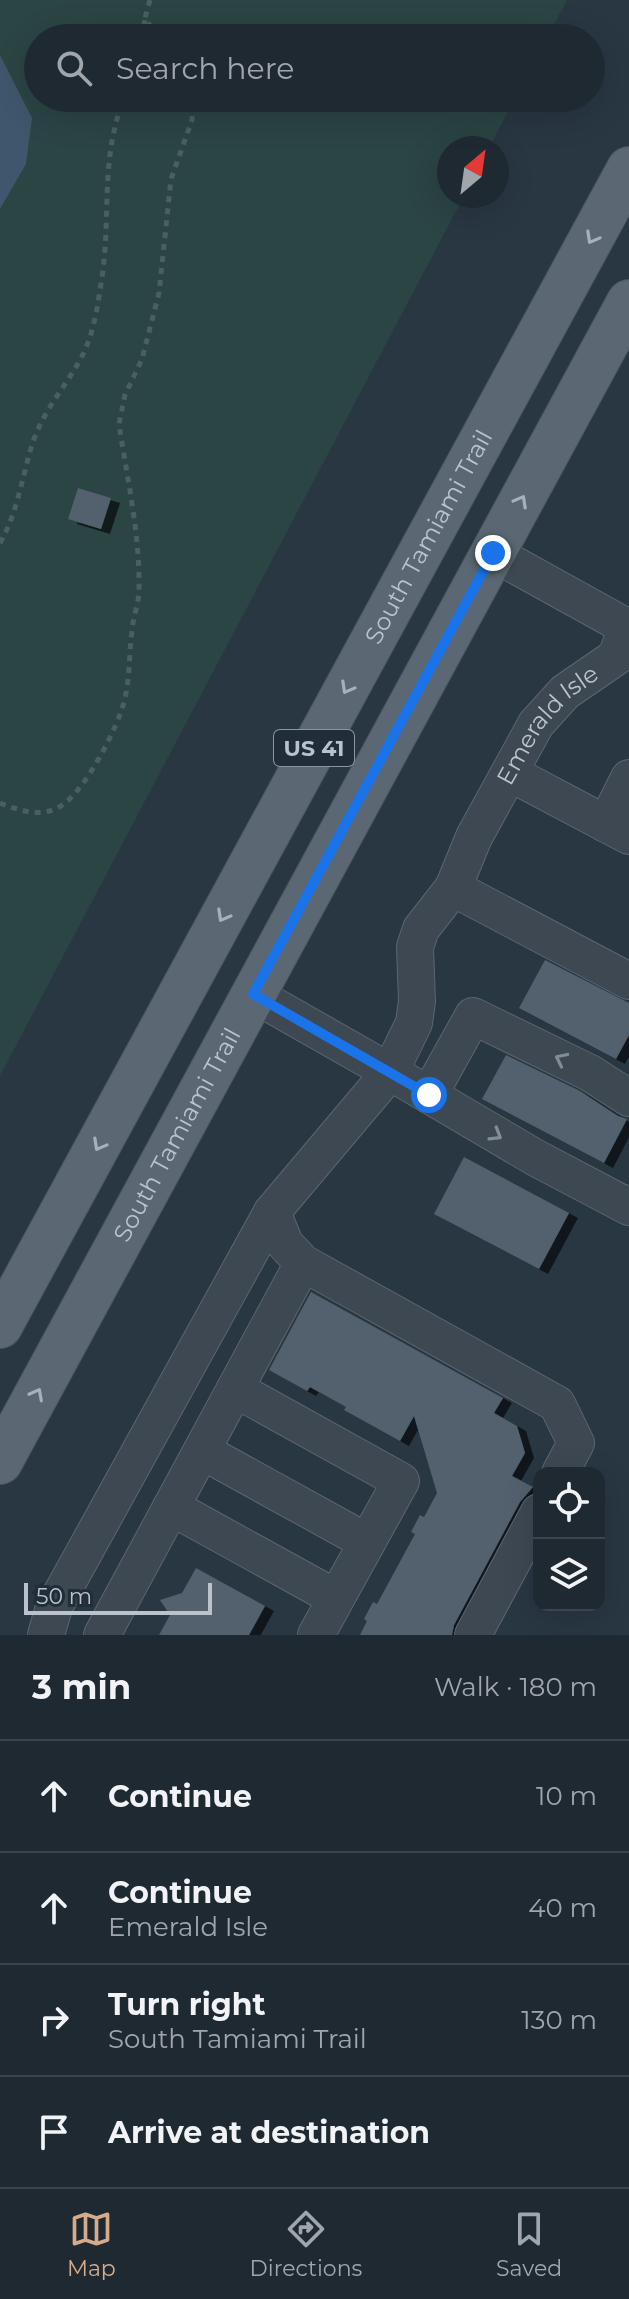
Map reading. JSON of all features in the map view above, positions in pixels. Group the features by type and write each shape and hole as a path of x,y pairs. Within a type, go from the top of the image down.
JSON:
{"main road":[{"name":"South Tamiami Trail","path":"0,1326 629,169"},
{"name":"South Tamiami Trail","path":"0,1462 629,302"}],"street":[{"name":"Emerald Isle","path":"46,1635 54,1607 272,1212 390,1072 414,1023 417,1001 415,947 421,929 453,888 474,837 536,724 565,692 616,657 628,628 493,553"},
{"path":"510,773 617,830 629,778"},
{"path":"453,888 629,981"},
{"path":"253,994 536,1158 629,1207"},
{"path":"429,1095 473,1016 590,1073 629,1098"},
{"path":"272,1212 285,1244 303,1263 557,1404 576,1443 563,1467"},
{"path":"102,1635 303,1263"},
{"path":"235,1389 401,1481 316,1635"},
{"path":"202,1451 367,1542"},
{"path":"171,1507 336,1598"},
{"path":"473,1635 533,1523"}],"path":[{"path":"144,24 150,0"},
{"path":"145,18 149,24"},
{"path":"0,543 12,521 44,415 81,359 90,338 102,280 111,138 119,112"},
{"path":"0,803 29,812 45,812 60,807 86,778 121,714 139,593 120,411 142,359 159,293 171,179 192,112"}],"green space":[{"path":"0,0 567,0 554,24 24,24 24,112 508,112 495,136 437,136 437,208 458,208 0,1076"}],"water":[{"path":"0,55 24,102 24,112 29,112 32,118 26,164 0,209"}],"building":[{"path":"78,488 111,498 101,529 68,519"},
{"path":"545,960 629,1003 629,1035 616,1059 519,1008"},
{"path":"506,1055 580,1091 627,1119 604,1163 482,1099"},
{"path":"464,1157 569,1213 539,1269 434,1214"},
{"path":"311,1292 503,1398 494,1413 517,1426 525,1453 512,1476 533,1487 520,1502 454,1625 452,1635 360,1635 373,1602 377,1604 415,1534 411,1532 420,1515 424,1517 437,1493 414,1416 400,1441 310,1387 307,1391 269,1370"},
{"path":"196,1568 265,1606 249,1635 159,1635 170,1615 160,1600 182,1593"}],"route":[{"path":"429,1095 253,994 493,553"}]}
